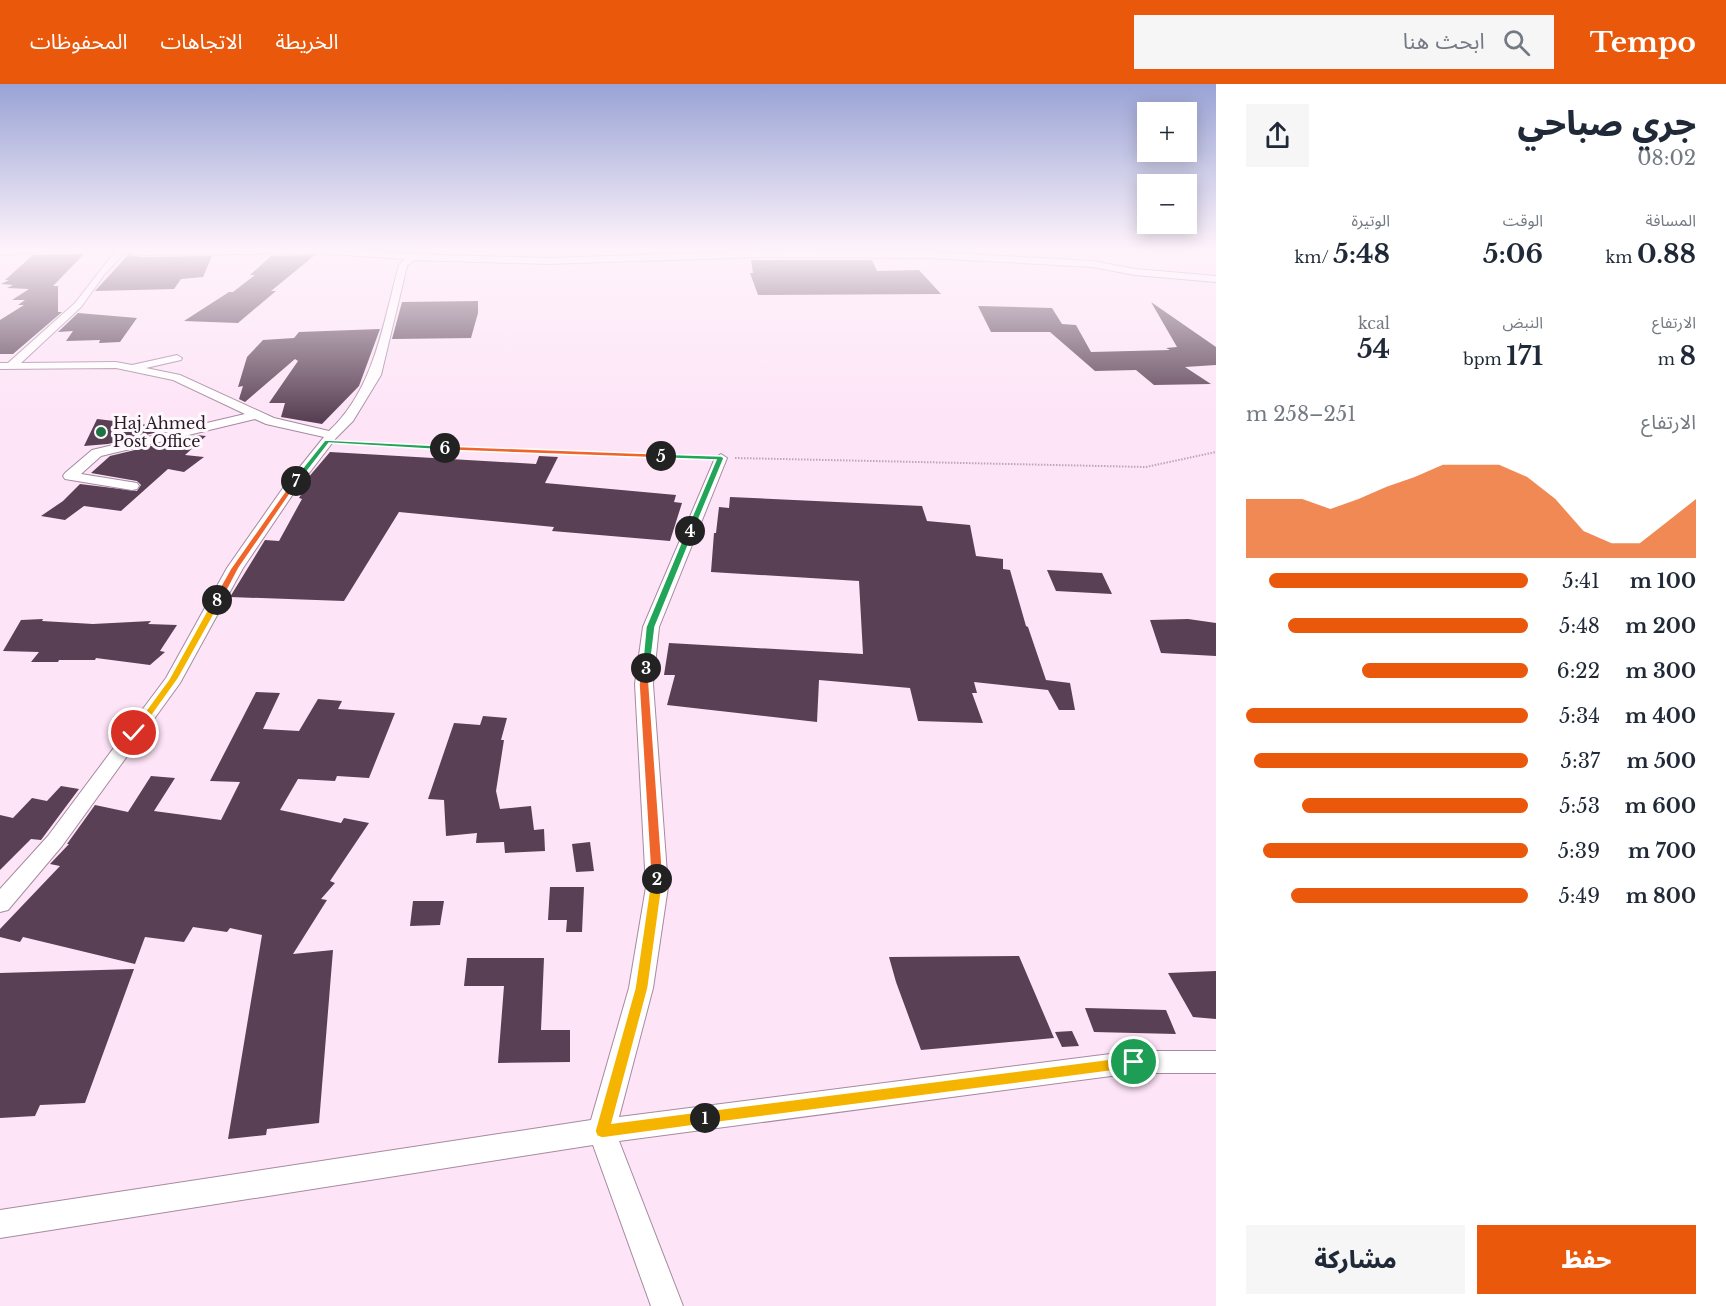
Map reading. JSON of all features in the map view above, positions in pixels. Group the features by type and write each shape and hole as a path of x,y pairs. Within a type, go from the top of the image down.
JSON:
{"street":[{"path":"6,366 77,306"},
{"path":"0,904 55,841 174,679 235,568 288,491 330,438 347,421 375,375 393,306"},
{"path":"129,368 177,358"},
{"path":"6,366 116,365 176,377 270,421 330,438"},
{"path":"132,486 70,476 97,453 255,415"},
{"path":"667,1306 602,1131 641,988 657,887 644,684 651,627 721,458"},
{"path":"0,1224 602,1131 1134,1062 1216,1062"}],"path":[{"path":"330,438 394,446 850,462 1146,466 1216,452"}],"building":[{"path":"22,306 58,306 58,312 62,312 13,354 0,354 0,320"},
{"path":"207,306 258,306 238,323 184,321"},
{"path":"401,306 478,306 471,338 392,339"},
{"path":"978,306 1052,308 1062,324 1076,325 1091,352 1170,350 1166,348 1177,347 1153,306 1157,306 1216,347 1216,365 1185,367 1211,384 1154,385 1136,370 1095,371 1050,332 991,332"},
{"path":"78,313 137,318 120,342 66,341 73,331 58,332"},
{"path":"380,329 359,386 322,424 281,417 285,403 269,403 298,361 295,359 245,402 239,399 243,386 238,387 247,357 263,340 294,338 299,332"},
{"path":"97,419 157,426 148,431 158,432 108,444 84,446"},
{"path":"197,435 206,436 185,455 204,457 184,472 168,469 121,511 84,506 65,520 41,516 63,501 80,484 137,491 141,485 137,481 91,473 110,456"},
{"path":"330,452 536,464 539,456 558,457 545,483 676,495 674,502 682,503 670,541 552,531 554,527 399,512 344,601 230,597 265,540 279,541 302,499 299,498 311,479 307,479"},
{"path":"730,497 922,506 927,521 970,525 976,556 1003,559 1003,569 1010,570 1026,626 1046,680 1070,683 1075,710 1059,710 1048,690 974,682 977,693 972,693 983,723 918,721 910,688 819,680 817,722 667,705 675,675 664,675 669,643 863,654 859,581 711,572 719,507 729,508"},
{"path":"1047,570 1102,573 1112,594 1056,591"},
{"path":"43,619 42,621 93,624 151,621 148,624 177,625 160,651 165,652 150,665 96,658 95,660 31,662 39,652 3,651 21,620"},
{"path":"1188,619 1216,623 1216,656 1161,653 1150,620"},
{"path":"256,692 280,693 263,729 299,731 318,699 342,701 338,709 395,713 369,778 337,776 335,781 298,779 280,810 341,823 344,818 369,823 330,881 335,883 321,899 327,900 293,954 333,950 319,1123 267,1129 266,1135 228,1139 262,935 230,928 227,932 193,927 184,942 145,937 135,964 23,937 20,942 0,937 0,929 60,866 50,864 69,844 67,844 95,805 128,812 151,776 175,778 154,811 221,820 240,782 210,781"},
{"path":"483,716 507,718 501,740 504,740 496,791 500,809 531,806 534,830 544,829 545,851 505,853 504,842 476,843 477,833 446,836 444,800 428,799 454,723 480,725"},
{"path":"61,786 79,789 41,840 31,839 0,870 0,815 13,818 32,798 47,801"},
{"path":"590,842 594,871 576,872 572,844"},
{"path":"550,887 584,887 582,932 566,932 567,920 548,920"},
{"path":"413,901 444,901 440,925 410,926"},
{"path":"1019,956 1054,1038 921,1050 889,957"},
{"path":"467,958 544,958 541,1030 570,1030 570,1062 498,1063 504,986 464,986"},
{"path":"134,969 85,1103 40,1105 35,1116 0,1118 0,973"},
{"path":"1216,971 1216,1019 1193,1017 1168,973"},
{"path":"1085,1008 1166,1010 1176,1034 1094,1032"},
{"path":"1072,1031 1079,1046 1062,1047 1055,1032"}],"place":[{"name":"Haj Ahmed Post Office","path":"101,432"}],"route":[{"path":"134,733 174,679 235,568 288,491 327,441 394,446 721,458 651,627 644,684 657,887 641,988 602,1131 1134,1062"}]}
